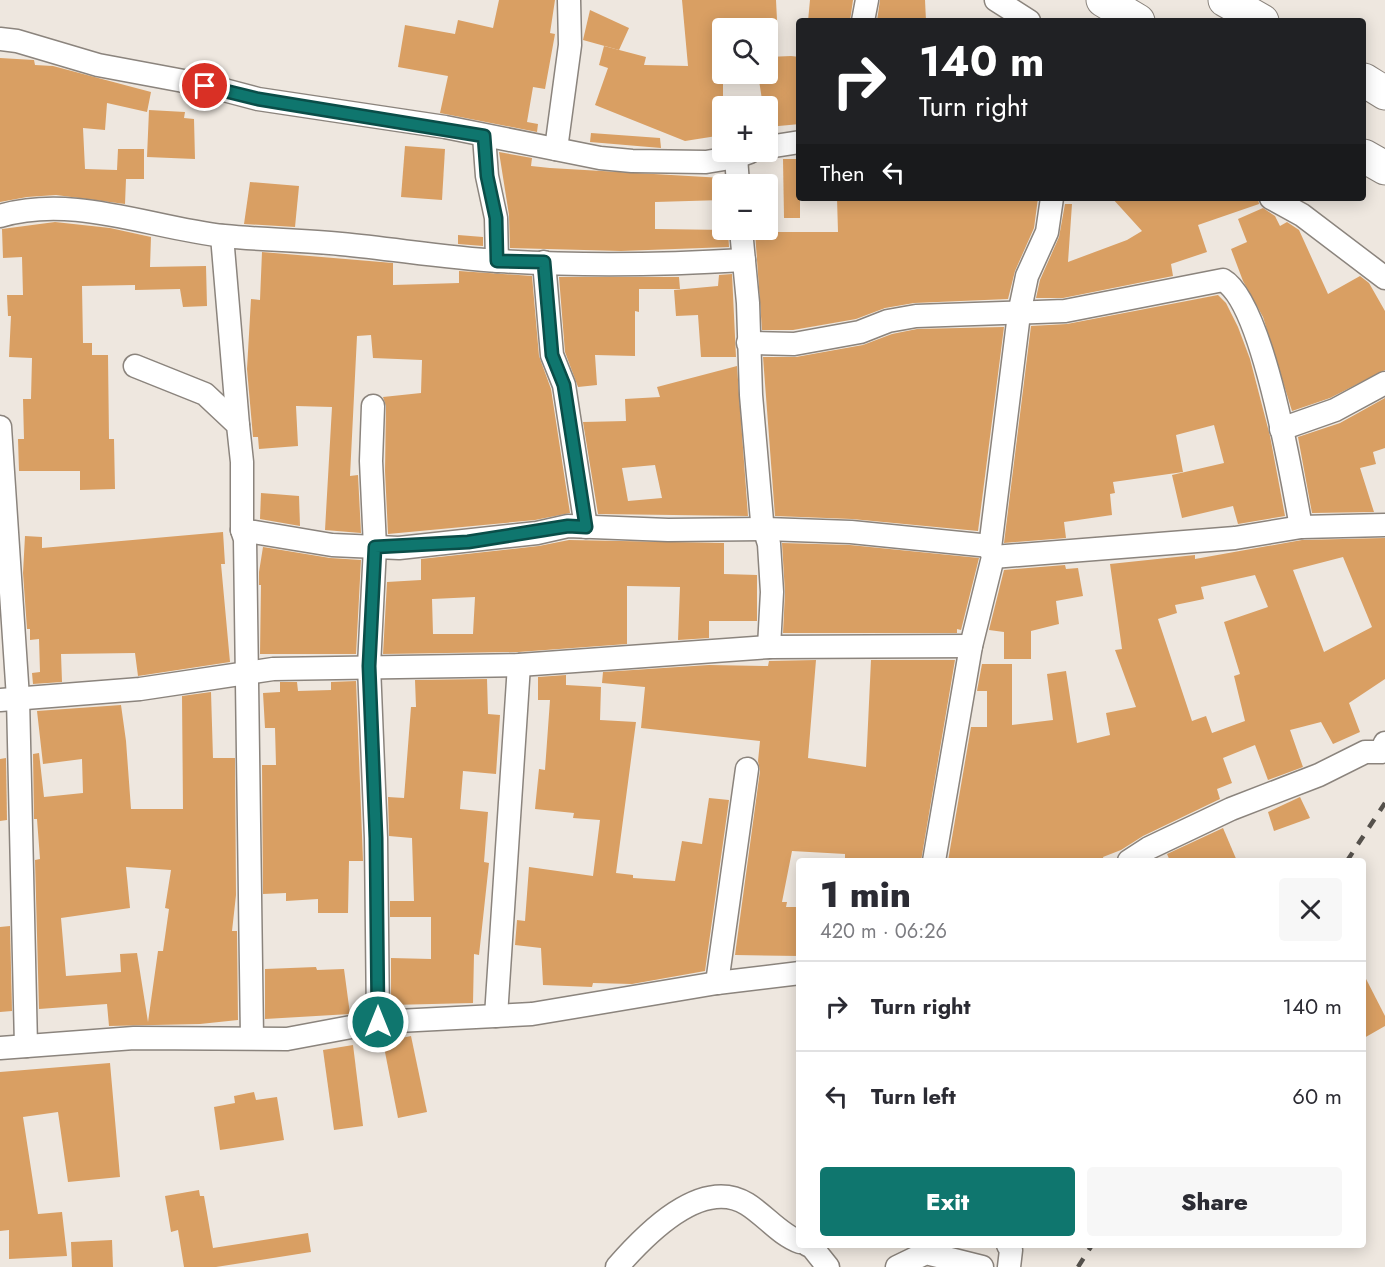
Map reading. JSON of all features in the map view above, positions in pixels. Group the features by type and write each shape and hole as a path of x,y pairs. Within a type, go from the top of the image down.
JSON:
{"highway":[{"path":"1103,0 1133,18"},
{"path":"1225,0 1257,18"},
{"path":"1366,81 1385,93"},
{"path":"1366,157 1385,168"}],"street":[{"path":"556,149 570,45 569,0"},
{"path":"864,18 867,0"},
{"path":"996,0 1024,18"},
{"path":"0,39 17,41 98,65 258,99 632,161 712,161"},
{"path":"484,136 487,176 496,218 497,261"},
{"path":"778,145 796,143"},
{"path":"935,858 971,646 992,551 1019,314 1027,276 1047,232 1052,201"},
{"path":"1276,201 1302,215 1385,278"},
{"path":"0,216 18,211 79,211 135,218 222,236 339,243 497,261 649,266 744,260"},
{"path":"222,236 242,462 242,530 245,539 245,672 252,1038"},
{"path":"742,240 762,521 766,529 772,592 769,647"},
{"path":"544,262 552,355 564,385 586,527"},
{"path":"748,343 794,344 860,332 888,321 916,316 1065,311 1223,280 1231,284 1247,314 1270,382 1301,527"},
{"path":"135,366 205,393 238,425"},
{"path":"1281,429 1335,410 1385,383"},
{"path":"374,406 371,461 375,547 369,666 376,838 378,1022"},
{"path":"0,427 9,699 26,1046"},
{"path":"242,530 332,545 375,547 468,542 568,526 668,530 766,529 861,533 992,551 1235,538 1301,527 1385,525"},
{"path":"9,699 140,689 245,672 369,666 519,665 769,647 971,646"},
{"path":"496,1016 519,665"},
{"path":"1134,858 1149,848 1276,789 1318,775 1365,752 1381,752 1385,743"},
{"path":"717,983 747,770"},
{"path":"0,1048 134,1038 287,1040 378,1022 532,1014 717,983 796,973"},
{"path":"617,1267 641,1240 666,1220 712,1196 728,1197 746,1203 796,1239"},
{"path":"813,1248 828,1267"},
{"path":"1009,1267 1010,1248"},
{"path":"897,1267 926,1253 982,1267"}],"building":[{"path":"499,0 555,0 550,33 555,34 545,89 533,87 527,122 538,124 537,132 440,113 448,76 398,67 405,25 455,34 458,20 493,28"},
{"path":"682,0 776,0 777,18 712,18 712,84 723,84 723,96 712,96 712,137 685,141 595,105 608,68 599,65 604,46 646,57 644,65 688,66"},
{"path":"810,0 853,0 850,18 808,18"},
{"path":"880,0 925,0 926,18 877,18"},
{"path":"590,10 629,28 619,50 583,40"},
{"path":"778,57 796,57 796,124 778,126 778,96 761,96 760,84 778,84"},
{"path":"0,58 34,60 35,65 53,66 151,92 147,112 107,103 105,130 83,128 85,169 117,170 118,149 144,149 144,179 126,179 125,204 56,195 0,202"},
{"path":"149,110 185,112 184,118 194,119 195,159 147,157"},
{"path":"591,133 660,138 661,148 590,142"},
{"path":"405,146 445,149 442,200 401,197"},
{"path":"499,152 532,158 531,166 712,177 712,200 655,202 655,229 712,230 712,240 729,240 729,247 621,251 510,248 509,215"},
{"path":"783,159 796,159 796,201 800,201 800,218 784,218"},
{"path":"250,182 299,186 295,227 244,224"},
{"path":"837,201 1038,201 1034,228 1015,271 1008,299 914,303 885,308 856,319 793,330 762,330 756,240 778,240 778,232 838,232"},
{"path":"1115,201 1258,201 1259,204 1198,225 1207,252 1171,264 1173,276 1063,298 1036,298 1040,280 1059,237 1065,204 1072,204 1068,262 1127,240 1142,231"},
{"path":"1263,208 1275,216 1280,226 1287,222 1299,230 1328,294 1360,276 1369,283 1385,311 1385,370 1330,398 1292,411 1263,317 1243,281 1231,249 1247,242 1238,219"},
{"path":"55,222 110,228 151,237 150,267 206,266 207,306 183,307 180,289 135,290 135,285 82,286 83,343 92,343 92,355 108,355 109,439 114,439 115,489 80,490 80,471 19,471 18,439 24,439 23,399 31,399 32,358 9,357 11,316 8,316 7,295 23,295 22,257 3,258 2,229"},
{"path":"458,235 483,237 483,246 458,244"},
{"path":"262,252 393,263 393,285 459,283 459,271 532,276 539,356 551,389 570,513 535,520 388,534 385,471 386,406 383,397 421,393 422,360 373,358 371,335 357,336 350,476 358,475 361,533 325,530 332,407 296,406 298,446 259,449 258,437 253,437 247,369 251,299 260,300"},
{"path":"732,274 736,357 701,357 698,315 676,316 674,290 718,286 719,275"},
{"path":"559,277 679,277 680,289 639,289 639,312 635,311 635,356 595,355 597,385 578,387 565,352"},
{"path":"1218,295 1226,303 1238,327 1250,359 1270,436 1285,516 1238,524 1233,506 1182,518 1172,475 1224,463 1214,425 1176,435 1183,472 1113,482 1115,493 1110,494 1112,515 1064,522 1066,538 1004,543 1031,326 1067,324"},
{"path":"1004,327 978,531 852,519 775,516 763,357 796,357 863,345 892,334 917,329"},
{"path":"737,366 748,516 598,514 583,422 626,421 625,399 660,397 657,387","holes":["655,465 662,498 628,501 622,468"]},
{"path":"1385,398 1385,448 1373,452 1376,464 1360,468 1374,512 1312,513 1298,437 1340,423"},
{"path":"261,493 299,496 300,526 260,519"},
{"path":"223,532 225,564 221,564 230,662 138,676 135,653 61,654 62,682 33,684 32,673 40,672 39,639 30,640 30,629 27,629 23,573 25,536 42,537 42,548"},
{"path":"1385,538 1385,679 1349,703 1360,732 1333,744 1321,722 1290,730 1303,767 1268,780 1255,745 1223,758 1232,783 1217,789 1220,799 1103,858 949,858 971,727 987,727 987,691 977,691 982,664 1012,664 1012,725 1053,720 1047,674 1066,671 1077,743 1110,735 1106,713 1136,707 1115,650 1122,649 1110,564 1195,555 1195,559 1302,540","holes":["1343,557 1372,627 1324,652 1293,570","1255,575 1268,607 1224,622 1240,674 1234,676 1245,721 1212,733 1206,716 1192,721 1158,619 1177,613 1175,605 1204,599 1201,587"]},
{"path":"569,540 724,543 724,574 757,575 757,621 709,621 709,638 678,640 680,587 627,586 627,644 518,652 383,654 387,582 421,580 421,559 539,546","holes":["475,597 473,634 433,634 432,599"]},
{"path":"782,543 850,545 979,558 961,630 957,629 957,633 783,633 785,593"},
{"path":"263,547 330,558 361,560 356,654 260,654 261,585 259,585 259,572"},
{"path":"1065,565 1066,569 1078,568 1083,596 1056,601 1059,624 1031,631 1031,659 1004,659 1004,632 989,630 1004,570"},
{"path":"816,660 808,758 866,767 871,660 955,660 922,858 845,858 845,854 792,851 782,902 787,902 786,907 796,907 796,956 735,955 760,771 758,761 760,741 641,728 645,687 602,683 603,672 709,665 768,666 769,661"},
{"path":"566,675 566,685 601,687 600,720 636,722 616,873 633,875 633,878 675,881 682,841 702,844 709,798 729,800 705,971 632,984 593,983 592,987 543,985 541,948 515,945 517,920 525,921 529,867 593,876 600,820 573,818 574,813 535,809 539,769 545,770 550,700 538,700 538,677"},
{"path":"487,679 488,714 500,715 496,774 463,771 460,809 488,812 484,862 489,863 479,955 474,954 473,1003 391,1005 391,958 431,959 431,917 390,917 390,901 414,901 412,838 389,836 388,797 404,798 411,707 416,707 415,680"},
{"path":"356,681 363,861 349,861 348,913 318,913 318,899 286,901 286,893 263,894 262,765 276,765 275,728 265,728 263,693 280,692 280,682 297,682 298,691 331,690 331,682"},
{"path":"211,692 213,758 235,758 236,895 232,931 237,931 238,1020 200,1024 109,1026 107,1004 39,1009 35,860 40,859 37,819 34,819 33,754 39,753 44,797 83,793 82,759 43,764 37,711 121,705 131,809 183,809 182,696","holes":["126,867 171,870 165,908 169,909 163,951 158,951 148,1022 137,953 120,954 121,972 66,976 61,918 130,908"]},
{"path":"6,758 7,820 0,821 0,759"},
{"path":"1300,797 1310,818 1274,831 1268,812"},
{"path":"1223,828 1236,858 1169,858 1167,854"},
{"path":"10,926 12,1011 0,1012 0,927"},
{"path":"316,967 317,970 344,969 350,1014 265,1019 265,969"},
{"path":"1366,979 1385,1016 1385,1026 1366,1037"},
{"path":"411,1036 427,1112 398,1118 383,1042"},
{"path":"353,1045 363,1126 334,1130 323,1050"},
{"path":"110,1063 120,1177 68,1182 58,1112 23,1117 38,1214 62,1212 67,1256 9,1259 9,1230 0,1231 0,1072"},
{"path":"254,1092 256,1100 277,1097 284,1140 220,1150 214,1107 235,1103 234,1096"},
{"path":"199,1190 200,1196 204,1196 213,1248 308,1233 311,1252 216,1267 184,1267 178,1230 171,1232 165,1196"},
{"path":"112,1240 113,1267 72,1267 71,1242"}],"railway":[{"path":"1349,858 1385,803"},
{"path":"1078,1267 1090,1248"}],"route":[{"path":"205,86 258,99 337,110 484,136 487,176 496,218 497,261 544,262 552,355 564,385 586,527 568,526 537,533 468,542 399,548 380,545 375,547 371,585 369,666 376,838 378,1022"}]}
